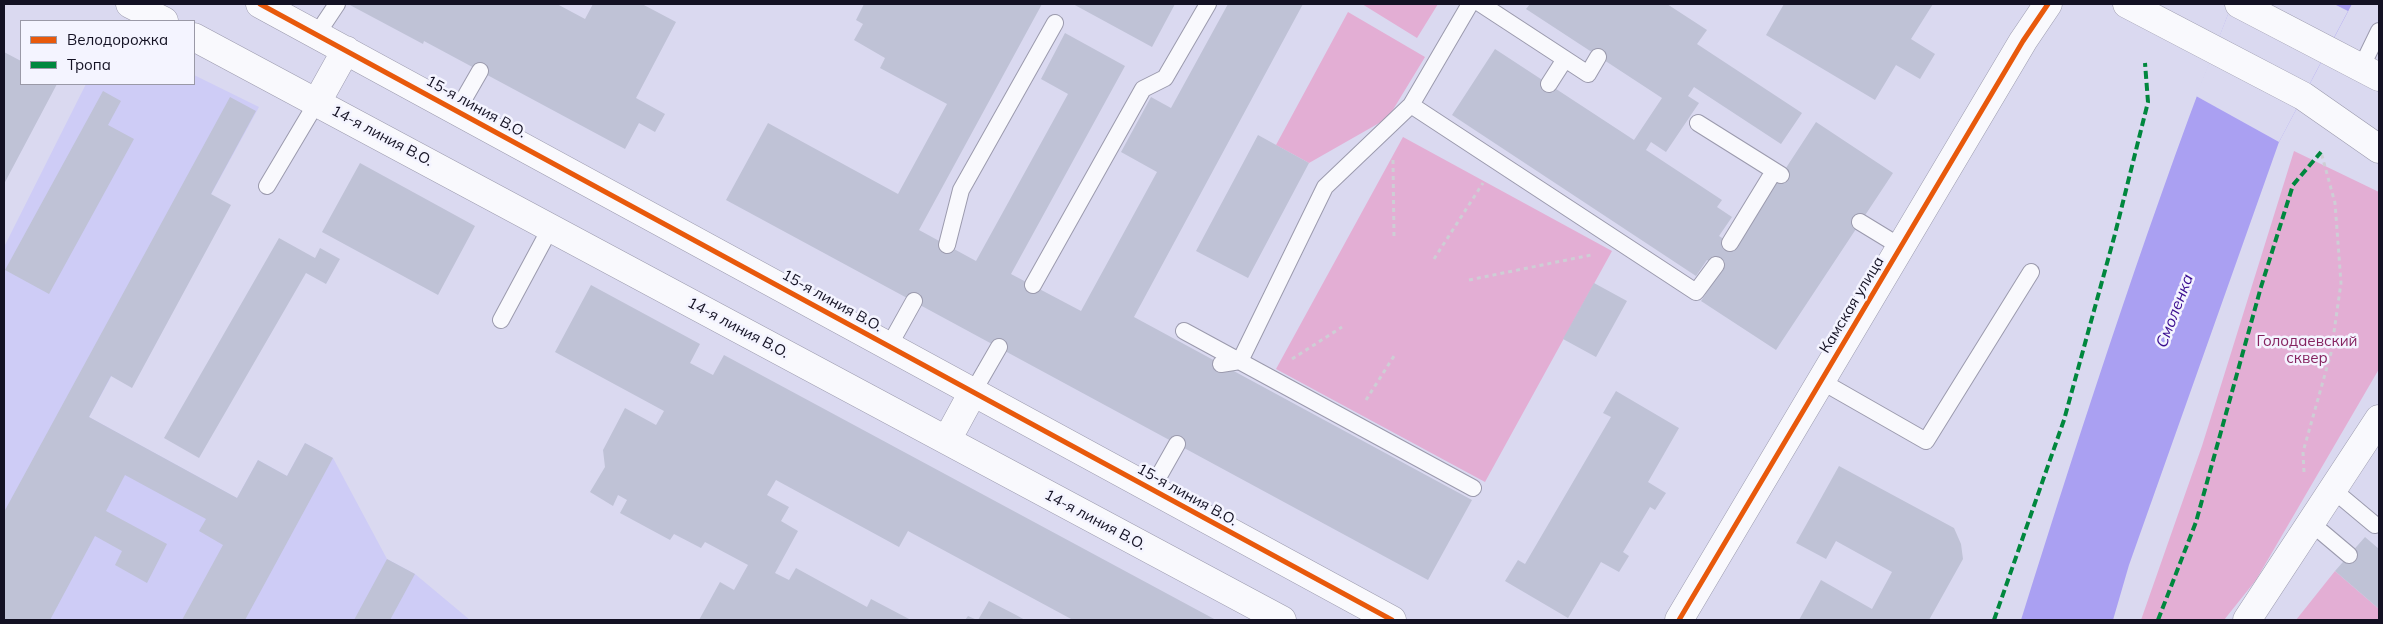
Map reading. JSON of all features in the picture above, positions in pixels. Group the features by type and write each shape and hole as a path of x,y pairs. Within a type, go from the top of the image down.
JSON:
{"street":[{"path":"130,4 162,20"},
{"name":"15-я линия В.О.","path":"260,4 1392,620"},
{"name":"Камская улица","path":"1679,620 2023,41 2048,4"},
{"path":"2127,4 2303,96 2379,148"},
{"path":"2239,4 2370,73"},
{"name":"14-я линия В.О.","path":"195,38 1282,620"},
{"path":"317,102 346,50"},
{"path":"947,440 973,392"},
{"path":"2247,620 2379,419"}],"lane":[{"path":"317,34 337,4"},
{"path":"1033,286 1143,89 1165,78 1208,4"},
{"path":"1240,361 1326,187 1405,110 1481,4 1588,74 1598,57"},
{"path":"947,245 961,190 1055,23"},
{"path":"2370,73 2379,31"},
{"path":"1549,84 1565,59"},
{"path":"457,111 480,71"},
{"path":"267,186 317,102"},
{"path":"1405,110 1501,156 1696,292 1716,265"},
{"path":"1698,123 1778,173 1730,243"},
{"path":"1860,222 1901,247"},
{"path":"501,320 551,227"},
{"path":"1821,381 1926,441 2031,272"},
{"path":"889,346 914,301"},
{"path":"1184,331 1473,488"},
{"path":"973,392 998,347"},
{"path":"1221,364 1240,361"},
{"path":"1151,490 1177,444"},
{"path":"2332,489 2375,525"},
{"path":"2311,523 2349,555"}],"path":[{"path":"1394,237 1393,156 1405,110"},
{"path":"2306,476 2303,468 2303,452 2331,353 2341,283 2335,202 2321,152"},
{"path":"1434,260 1501,156"},
{"path":"1469,280 1593,255"},
{"path":"1240,361 1276,369 1342,326"},
{"path":"1351,422 1394,356"}],"shaded area":[{"path":"195,75 259,107 89,417 237,498 258,460 287,476 305,443 333,458 387,559 415,574 470,620 4,620 4,247 85,85 195,85"}],"green space":[{"path":"1362,4 1438,4 1417,38"},
{"path":"1348,12 1425,57 1388,118 1309,163 1276,145"},
{"path":"1403,137 1612,251 1485,482 1276,369"},
{"name":"Голодаевский сквер","path":"2294,151 2379,192 2379,369 2256,580 2224,620 2141,620 2202,446"},
{"path":"2335,571 2379,609 2379,620 2296,620"}],"water":[{"name":"Смоленка","path":"2232,4 2352,4 2279,142 2129,565 2113,620 2021,620 2121,310 2175,156"}],"pier":[{"path":"2232,4 2334,4 2348,11 2279,142 2196,96"}],"building":[{"path":"348,4 557,4 585,19 593,4 642,4 676,22 636,98 665,114 655,132 639,123 625,149 424,41 423,44"},
{"path":"864,4 1042,4 919,230 976,261 1068,94 1041,79 1065,33 1125,66 1011,274 1081,311 1157,172 1121,152 1151,97 1171,108 1228,4 1303,4 1134,317 1472,500 1428,580 726,200 768,123 898,194 947,104 880,68 885,58 854,40 863,24 856,20"},
{"path":"1073,4 1175,4 1152,47"},
{"path":"1530,4 1667,4 1707,30 1697,44 1802,113 1781,144 1694,87 1688,96 1699,103 1666,152 1651,142 1646,150 1722,200 1717,207 1732,217 1719,236 1735,246 1816,122 1893,173 1776,350 1701,301 1722,269 1707,260 1696,276 1452,115 1495,49 1634,140 1662,98 1526,9"},
{"path":"1784,4 1933,4 1911,39 1935,54 1920,79 1896,65 1875,100 1766,35"},
{"path":"4,52 20,60 20,85 56,85 4,184"},
{"path":"103,91 121,101 108,125 134,139 49,294 5,270"},
{"path":"230,97 256,111 211,194 231,205 132,388 111,376 89,417 237,498 258,460 287,476 305,443 333,458 245,620 182,620 223,545 199,531 206,519 125,475 106,511 167,544 147,583 115,565 122,551 95,536 50,620 4,620 4,512"},
{"path":"1258,135 1309,163 1248,278 1196,251"},
{"path":"360,163 475,226 438,295 322,232"},
{"path":"279,238 315,258 320,248 340,259 326,284 306,273 199,458 164,438"},
{"path":"1594,283 1627,301 1596,357 1563,339"},
{"path":"591,285 700,344 690,363 713,375 724,355 1216,620 1073,620 908,531 899,547 776,480 767,495 789,507 781,521 798,531 775,573 789,580 796,568 867,607 871,599 911,620 699,620 720,582 734,590 748,565 705,542 701,548 674,534 670,540 620,513 627,500 618,495 613,506 590,492 605,467 603,450 625,408 656,425 664,411 555,352"},
{"path":"1616,391 1679,428 1648,482 1666,493 1655,510 1650,507 1623,552 1629,556 1619,572 1601,562 1568,618 1505,581 1518,560 1525,564 1611,417 1603,413"},
{"path":"1839,466 1954,528 1961,544 1963,559 1929,620 1799,620 1821,580 1872,609 1892,572 1836,541 1826,559 1796,543"},
{"path":"2365,537 2379,549 2379,609 2335,571"},
{"path":"387,559 415,574 390,620 354,620"},
{"path":"989,601 1016,615 1025,620 978,620"},
{"path":"968,616 977,620 965,620"}],"marked path":[{"path":"1994,620 2064,420 2115,234 2148,102 2145,63"},
{"path":"2158,620 2196,522 2261,287 2293,185 2321,152"}],"cycle path":[{"path":"260,4 1392,620"},
{"path":"1679,620 2023,41 2048,4"}]}
